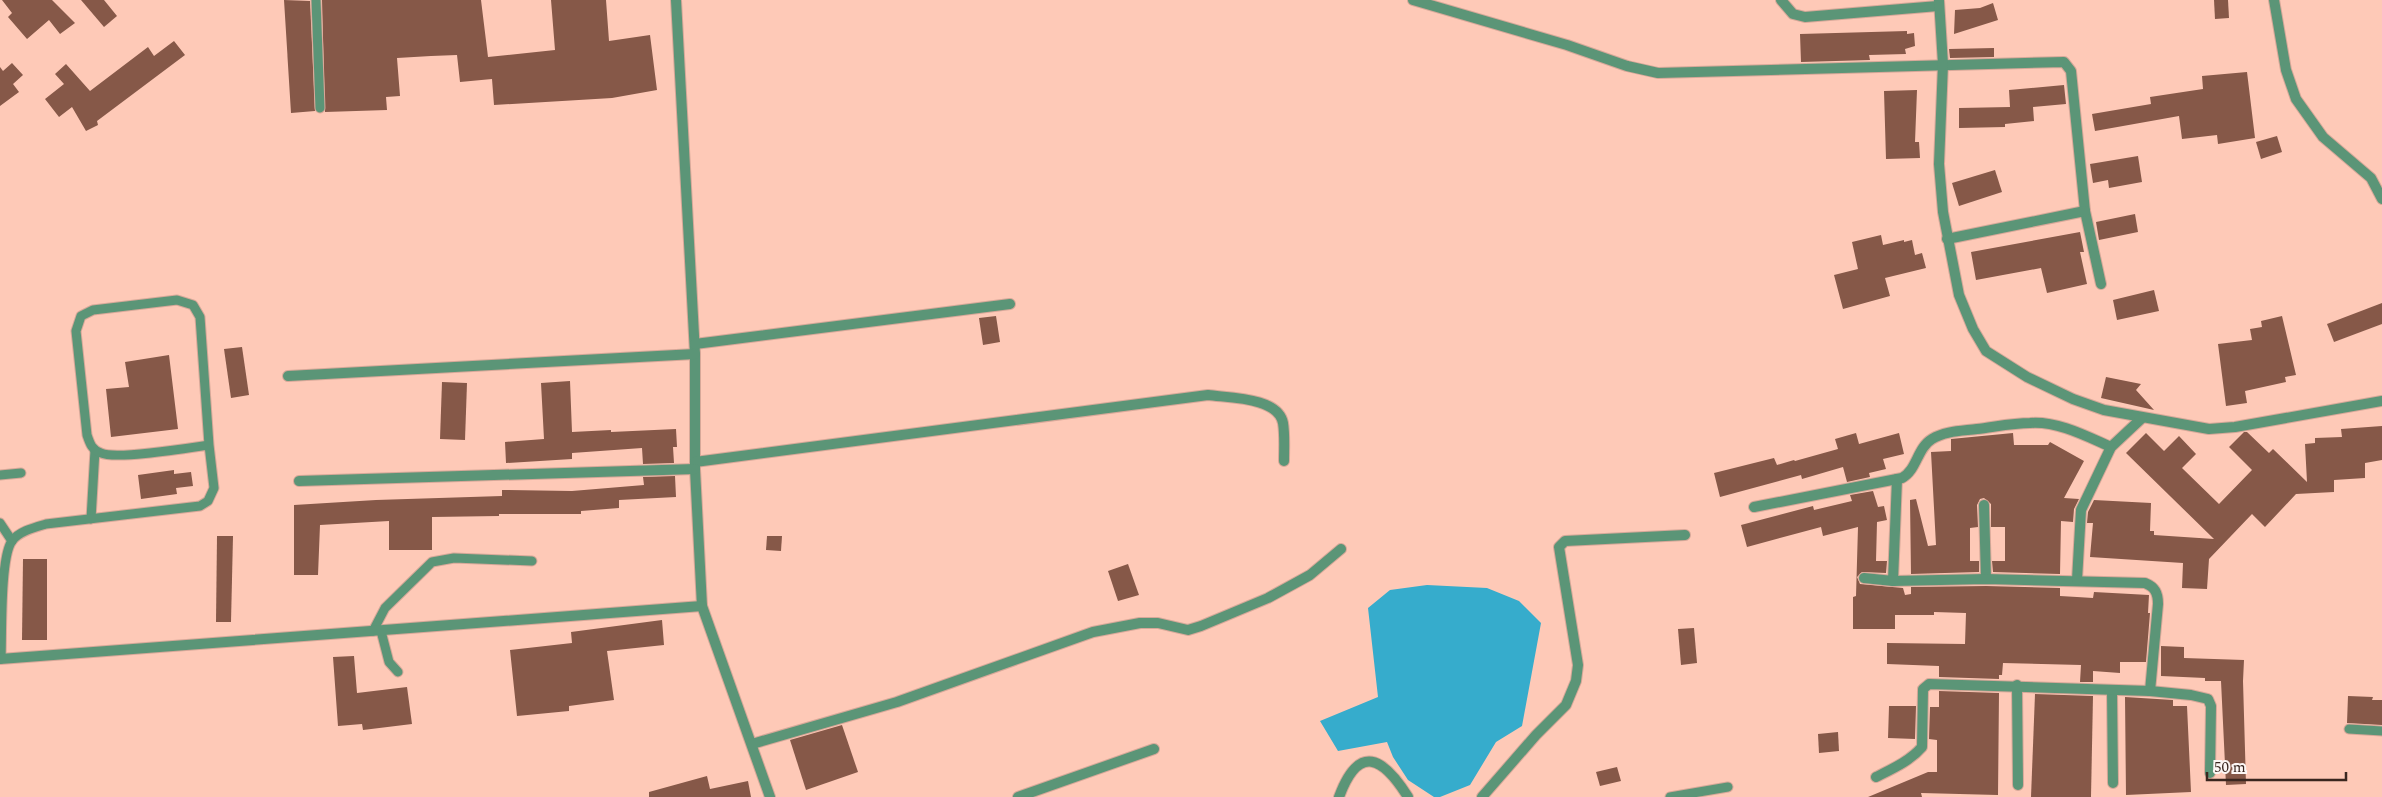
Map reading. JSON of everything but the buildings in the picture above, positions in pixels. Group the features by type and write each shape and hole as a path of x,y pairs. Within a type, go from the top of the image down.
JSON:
{"street":[{"path":"676,0 695,349 695,466 702,606 770,797"},
{"path":"1413,0 1567,45 1628,66 1658,73 2064,62 2070,71 2085,211 2101,284"},
{"path":"1781,0 1793,14 1805,17 1939,3 1943,64 1939,164 1947,238 1959,296 1973,329 1986,351 2027,377 2104,410 2142,418 2218,428 2264,422 2382,401"},
{"path":"2274,0 2286,70 2296,99 2323,138 2371,178 2382,199"},
{"path":"2371,178 2382,178"},
{"path":"1947,238 2085,211"},
{"path":"288,376 695,349 1010,304"},
{"path":"299,480 695,466 1208,395 1264,402 1278,411 1282,421 1284,462"},
{"path":"2077,580 2081,510 2111,447 2142,418"},
{"path":"1754,507 1897,479 1908,474 1924,446 1930,440 1946,433 2032,422 2052,425 2076,432 2111,447"},
{"path":"1893,581 1897,479"},
{"path":"1984,505 1986,579"},
{"path":"1482,797 1536,734 1566,706 1576,682 1578,665 1560,544 1565,541 1685,535"},
{"path":"752,744 897,702 1110,628 1158,622 1188,630 1201,626 1268,598 1310,575 1341,548"},
{"path":"1864,578 1893,581 1986,579 2145,583 2156,590 2158,610 2150,691"},
{"path":"0,659 702,606"},
{"path":"1876,777 1893,769 1917,753 1922,747 1923,689 1925,686 2017,685 2150,691 2192,695 2208,699 2211,713 2210,773"},
{"path":"2017,685 2018,785"},
{"path":"2112,690 2113,783"},
{"path":"1018,797 1154,749"},
{"path":"1339,797 1351,771 1368,762 1377,763 1394,775 1408,797"}],"lane":[{"path":"316,0 320,108"},
{"path":"0,659 5,563 12,541 26,531 46,524 200,506 208,501 214,488 200,317 193,305 177,300 93,310 85,313 78,322 76,331 87,436 90,445 95,450 111,456 209,445"},
{"path":"91,519 95,450"},
{"path":"0,475 21,473"},
{"path":"0,523 12,541"},
{"path":"398,672 389,662 377,631 385,608 432,562 454,558 532,561"},
{"path":"2349,729 2382,731"},
{"path":"1670,797 1728,787"}],"water":[{"path":"1427,585 1487,588 1519,601 1541,623 1522,726 1496,742 1470,785 1440,797 1434,797 1408,780 1393,757 1387,742 1338,751 1320,721 1378,697 1368,608 1390,590"}]}
